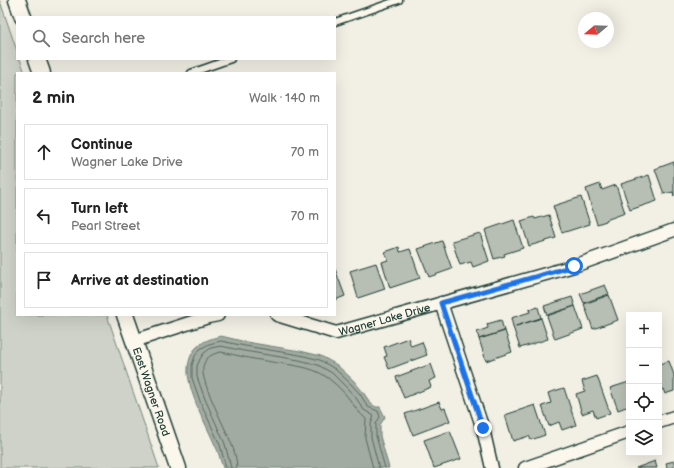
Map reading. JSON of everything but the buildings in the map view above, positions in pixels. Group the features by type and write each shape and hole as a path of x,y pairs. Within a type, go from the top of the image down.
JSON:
{"street":[{"path":"17,0 23,16"},
{"path":"37,60 42,72"},
{"name":"Wagner Lake Drive","path":"280,316 336,333 574,266 674,230"},
{"path":"441,303 483,428 492,468"},
{"name":"East Wagner Road","path":"125,316 178,468"},
{"path":"134,341 213,316"},
{"path":"662,421 674,417"},
{"path":"526,468 626,433"}],"lane":[{"path":"336,22 399,0"},
{"path":"194,72 228,60"}],"shaded area":[{"path":"0,1 16,48 16,60 20,60 25,72 16,72 16,316 107,316 159,468 0,468"}],"water":[{"path":"221,336 321,356 337,365 354,381 371,404 376,407 380,407 385,417 380,425 380,436 389,468 223,468 218,450 193,396 188,371 190,357 195,349 212,338"}],"route":[{"path":"483,428 441,303 574,266"}]}
